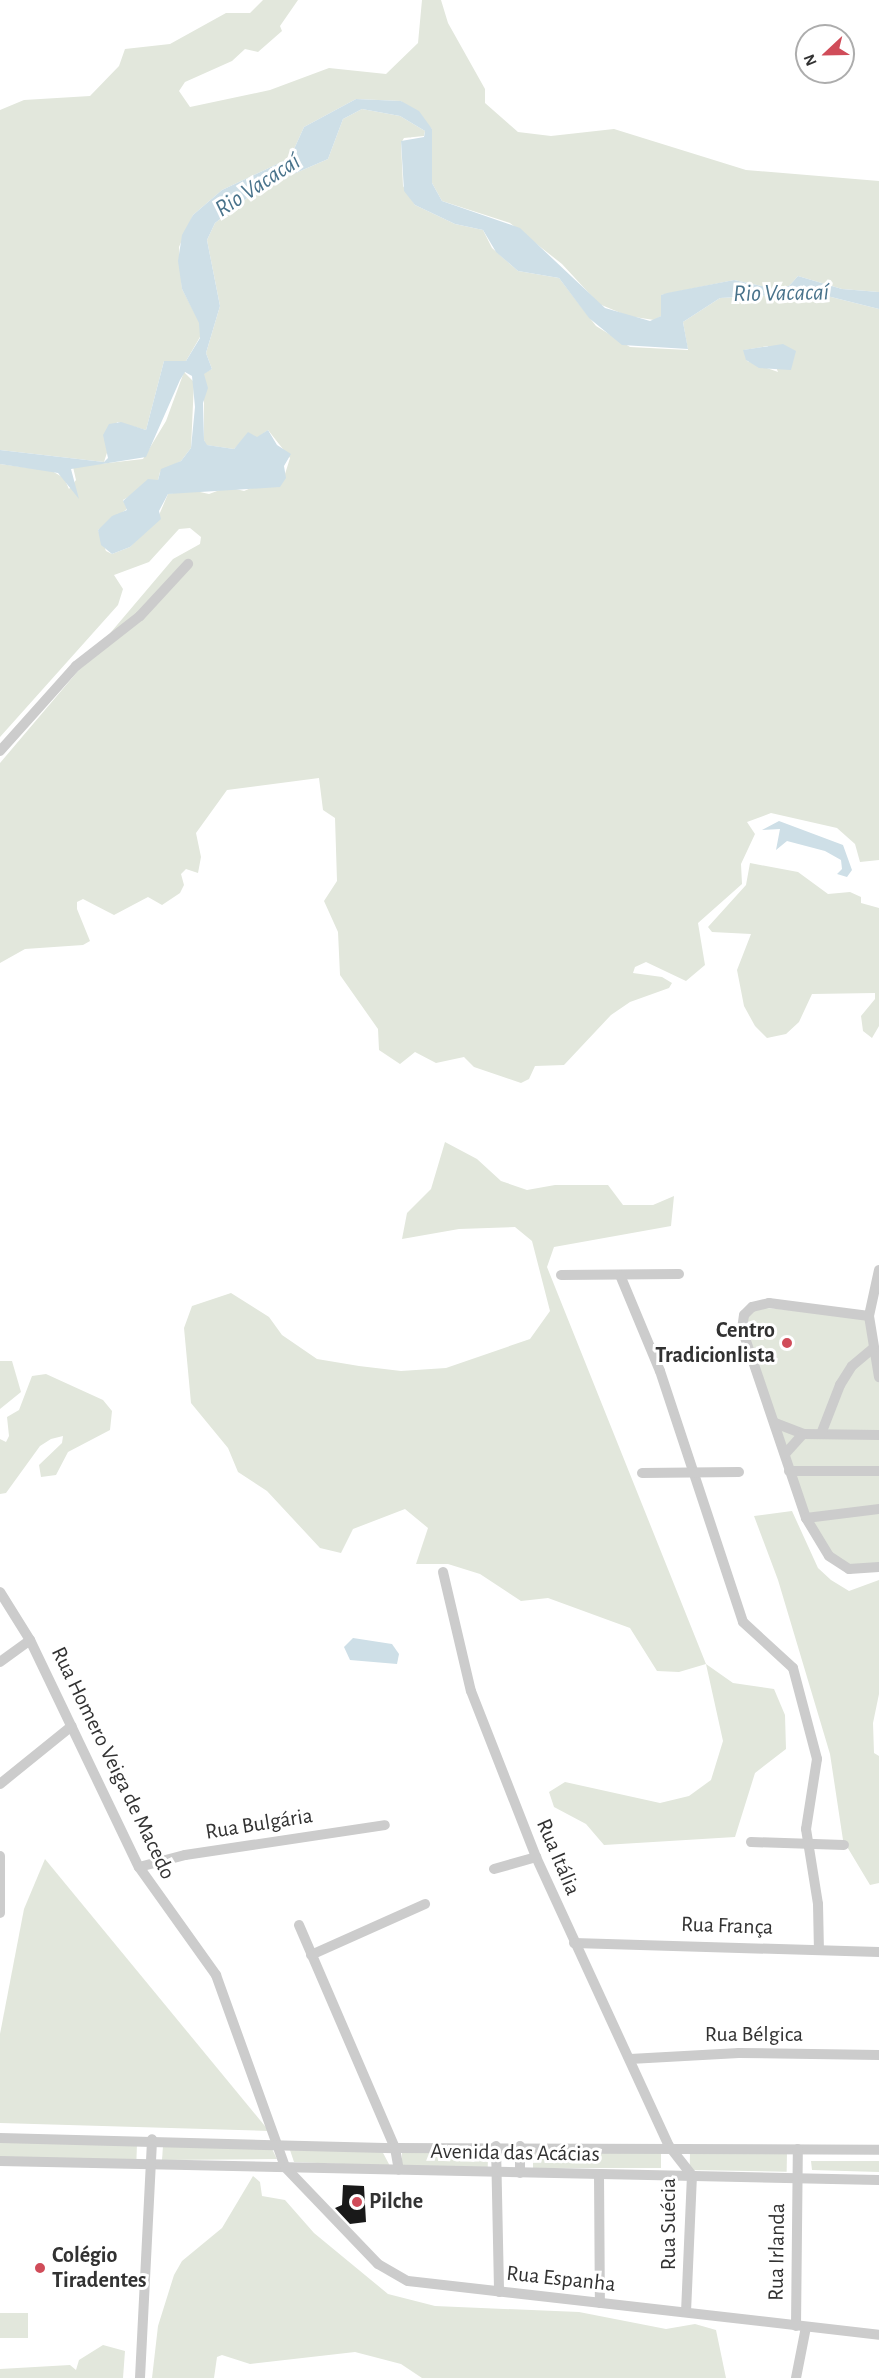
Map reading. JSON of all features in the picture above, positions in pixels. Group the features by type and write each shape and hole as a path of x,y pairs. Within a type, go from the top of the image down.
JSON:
{"street":[{"path":"0,751 76,666 140,616 188,564"},
{"path":"879,1270 868,1317 872,1349 879,1377"},
{"path":"561,1275 679,1274"},
{"path":"620,1275 660,1371 743,1622 793,1668 817,1759 807,1844 818,1904 819,1950"},
{"path":"868,1317 769,1303 752,1307 744,1315 748,1353 775,1423 806,1518 828,1556 849,1569 879,1567"},
{"path":"821,1434 840,1385 852,1366 872,1349"},
{"path":"775,1423 803,1434 879,1435"},
{"path":"785,1455 803,1434"},
{"path":"642,1473 692,1470 739,1472"},
{"path":"789,1470 879,1471"},
{"path":"806,1518 879,1509"},
{"name":"Rua Itália","path":"443,1572 471,1691 536,1857 669,2146"},
{"name":"Rua Homero Veiga de Macedo","path":"0,1592 30,1640 139,1867 216,1975 281,2148 285,2167"},
{"path":"0,1662 30,1640"},
{"path":"0,1784 72,1726"},
{"name":"Rua Bulgária","path":"139,1867 185,1855 385,1825"},
{"path":"751,1842 844,1845"},
{"path":"0,1856 3,1870 0,1913"},
{"path":"494,1869 536,1857"},
{"path":"311,1955 426,1904"},
{"path":"299,1925 395,2148 399,2170"},
{"name":"Rua França","path":"574,1943 879,1952"},
{"name":"Rua Bélgica","path":"630,2059 739,2053 879,2055"},
{"name":"Avenida das Acácias","path":"0,2138 152,2139 281,2148 669,2146 879,2150"},
{"path":"140,2378 152,2139"},
{"path":"496,2146 499,2174 499,2292"},
{"path":"520,2146 520,2173"},
{"name":"Rua Suécia","path":"669,2146 692,2175 686,2310"},
{"name":"Rua Irlanda","path":"796,2378 801,2327 798,2149"},
{"name":"Avenida das Acácias","path":"0,2161 150,2163 499,2174 692,2175 879,2180"},
{"name":"Rua Espanha","path":"285,2167 378,2264 408,2281 600,2303 686,2310 801,2327 879,2335"},
{"path":"598,2174 600,2303"}],"shaded area":[{"path":"263,0 298,0 280,26 282,31 258,52 245,49 232,61 185,82 179,91 190,107 270,90 329,68 386,74 418,43 422,0 441,0 448,23 485,89 485,103 518,132 551,136 614,129 746,170 879,181 879,292 842,289 798,276 789,286 775,289 734,280 661,295 661,316 654,320 628,316 599,304 562,264 510,223 442,201 432,183 432,129 401,101 356,99 304,127 290,158 222,190 193,215 179,247 182,289 200,323 200,337 186,361 164,361 146,430 117,422 104,462 0,450 0,110 24,100 90,96 119,66 125,49 170,44 226,13 250,13"},
{"path":"362,109 400,116 425,131 424,136 404,138 401,143 403,186 415,205 455,224 483,230 492,248 518,271 559,278 596,326 630,347 688,350 683,322 720,298 815,293 879,309 879,860 860,862 855,844 837,828 771,813 747,822 755,834 741,864 742,884 698,923 705,965 686,981 646,962 635,967 633,973 662,977 672,983 669,988 630,1002 611,1015 564,1065 535,1066 529,1079 521,1083 474,1067 464,1057 436,1063 415,1052 400,1064 379,1050 378,1029 340,975 338,932 324,901 337,881 335,818 323,810 319,778 227,790 196,833 201,857 198,873 186,869 181,874 184,885 180,893 162,905 148,897 114,915 83,899 77,902 77,909 90,941 83,945 25,949 0,963 0,763 173,559 200,544 201,537 190,528 179,529 149,562 114,575 123,589 118,605 0,737 0,464 52,471 64,478 69,489 76,480 73,467 143,459 166,421 184,372 194,382 191,448 181,461 160,472 158,480 123,500 127,509 98,530 106,551 112,554 130,547 159,515 168,494 191,490 209,494 228,487 244,491 285,474 290,458 268,430 257,438 246,436 234,449 206,445 204,440 204,373 212,369 206,353 220,306 207,240 215,223 259,189 328,159 343,119","holes":["768,346 778,372 747,361 744,350"]},
{"path":"750,863 798,872 828,894 850,892 861,897 861,903 879,908 879,1026 872,1038 863,1031 861,1016 875,999 875,993 812,994 799,1022 786,1034 767,1038 755,1026 744,1006 737,970 751,934 712,932 708,927 746,885"},
{"path":"445,1142 477,1159 501,1181 527,1190 555,1185 608,1185 623,1205 653,1205 674,1196 671,1226 554,1247 547,1267 706,1664 679,1672 657,1671 630,1628 548,1598 521,1601 480,1574 448,1564 416,1564 428,1528 405,1509 353,1529 341,1553 320,1548 267,1491 238,1472 228,1448 191,1403 184,1328 192,1306 231,1293 269,1317 282,1335 317,1359 359,1366 401,1371 446,1368 530,1339 550,1311 532,1241 515,1227 459,1229 402,1239 407,1213 431,1189"},
{"path":"752,1307 869,1316 879,1377 879,1567 849,1569 829,1556 806,1518 748,1353 744,1315"},
{"path":"0,1361 12,1361 21,1392 0,1409"},
{"path":"46,1374 103,1400 112,1411 110,1430 68,1452 56,1475 41,1477 39,1465 62,1443 63,1436 51,1439 40,1446 6,1493 0,1494 0,1439 6,1442 9,1436 7,1417 19,1410 32,1376"},
{"path":"792,1511 818,1568 831,1580 849,1591 879,1580 879,1694 873,1723 874,1753 879,1756 879,1883 870,1885 843,1840 830,1754 778,1580 754,1516"},
{"path":"706,1664 733,1683 774,1689 785,1715 786,1749 755,1773 735,1837 604,1845 586,1824 554,1807 549,1792 565,1782 660,1803 689,1796 711,1780 723,1741"},
{"path":"45,1859 269,2131 0,2123 0,2034 24,1909"},
{"path":"0,2141 137,2146 136,2162 0,2157"},
{"path":"163,2146 272,2149 277,2159 162,2160"},
{"path":"290,2150 382,2151 390,2166 294,2162"},
{"path":"690,2151 787,2153 787,2172 690,2170"},
{"path":"402,2152 488,2154 488,2168 402,2167"},
{"path":"533,2153 661,2153 661,2168 533,2168"},
{"path":"811,2161 879,2161 879,2172 812,2170"},
{"path":"253,2176 260,2182 262,2196 285,2200 314,2233 388,2294 435,2306 579,2312 666,2329 695,2324 716,2330 726,2378 422,2378 401,2364 355,2352 250,2364 222,2355 217,2357 214,2378 152,2378 158,2326 174,2275 182,2261 222,2228"},
{"path":"0,2313 28,2313 28,2338 0,2338"},
{"path":"103,2345 125,2351 123,2378 0,2378 0,2369 70,2365 76,2370 79,2360"}],"water":[{"name":"Rio Vacacaí","path":"356,99 401,101 419,111 432,129 432,183 442,201 520,228 605,308 650,321 661,316 661,295 667,293 734,280 775,289 789,286 798,276 842,289 879,292 879,309 815,293 720,298 683,322 688,349 622,345 589,318 559,278 518,271 496,252 483,230 455,224 415,205 404,191 401,141 424,137 425,131 400,116 362,109 343,119 328,159 259,189 215,223 207,240 220,306 206,353 212,369 204,374 208,388 203,403 204,440 207,445 234,449 248,432 257,437 268,430 277,445 291,454 284,466 286,478 280,487 168,494 159,511 161,519 130,547 112,554 101,545 98,530 112,516 127,510 123,501 148,479 158,480 161,469 181,461 191,448 195,407 192,376 185,372 180,380 146,457 71,469 79,499 58,473 0,464 0,450 104,462 108,458 103,435 109,424 121,422 146,430 164,361 186,361 200,338 199,323 182,289 178,261 182,235 193,215 222,190 290,158 304,127"},
{"path":"783,344 796,351 791,370 759,368 746,360 743,350"},
{"path":"779,821 843,845 852,870 847,877 837,874 842,869 841,860 825,851 787,841 776,850 780,829 762,830"},
{"path":"353,1638 392,1644 399,1654 397,1664 350,1660 344,1647"}],"building":[{"name":"Pilche","path":"343,2185 364,2186 366,2222 350,2224 335,2208 342,2205"}],"place":[{"name":"Centro Tradicionlista","path":"787,1343"},
{"name":"Pilche","path":"357,2202"},
{"name":"Colégio Tiradentes","path":"40,2268"}]}
